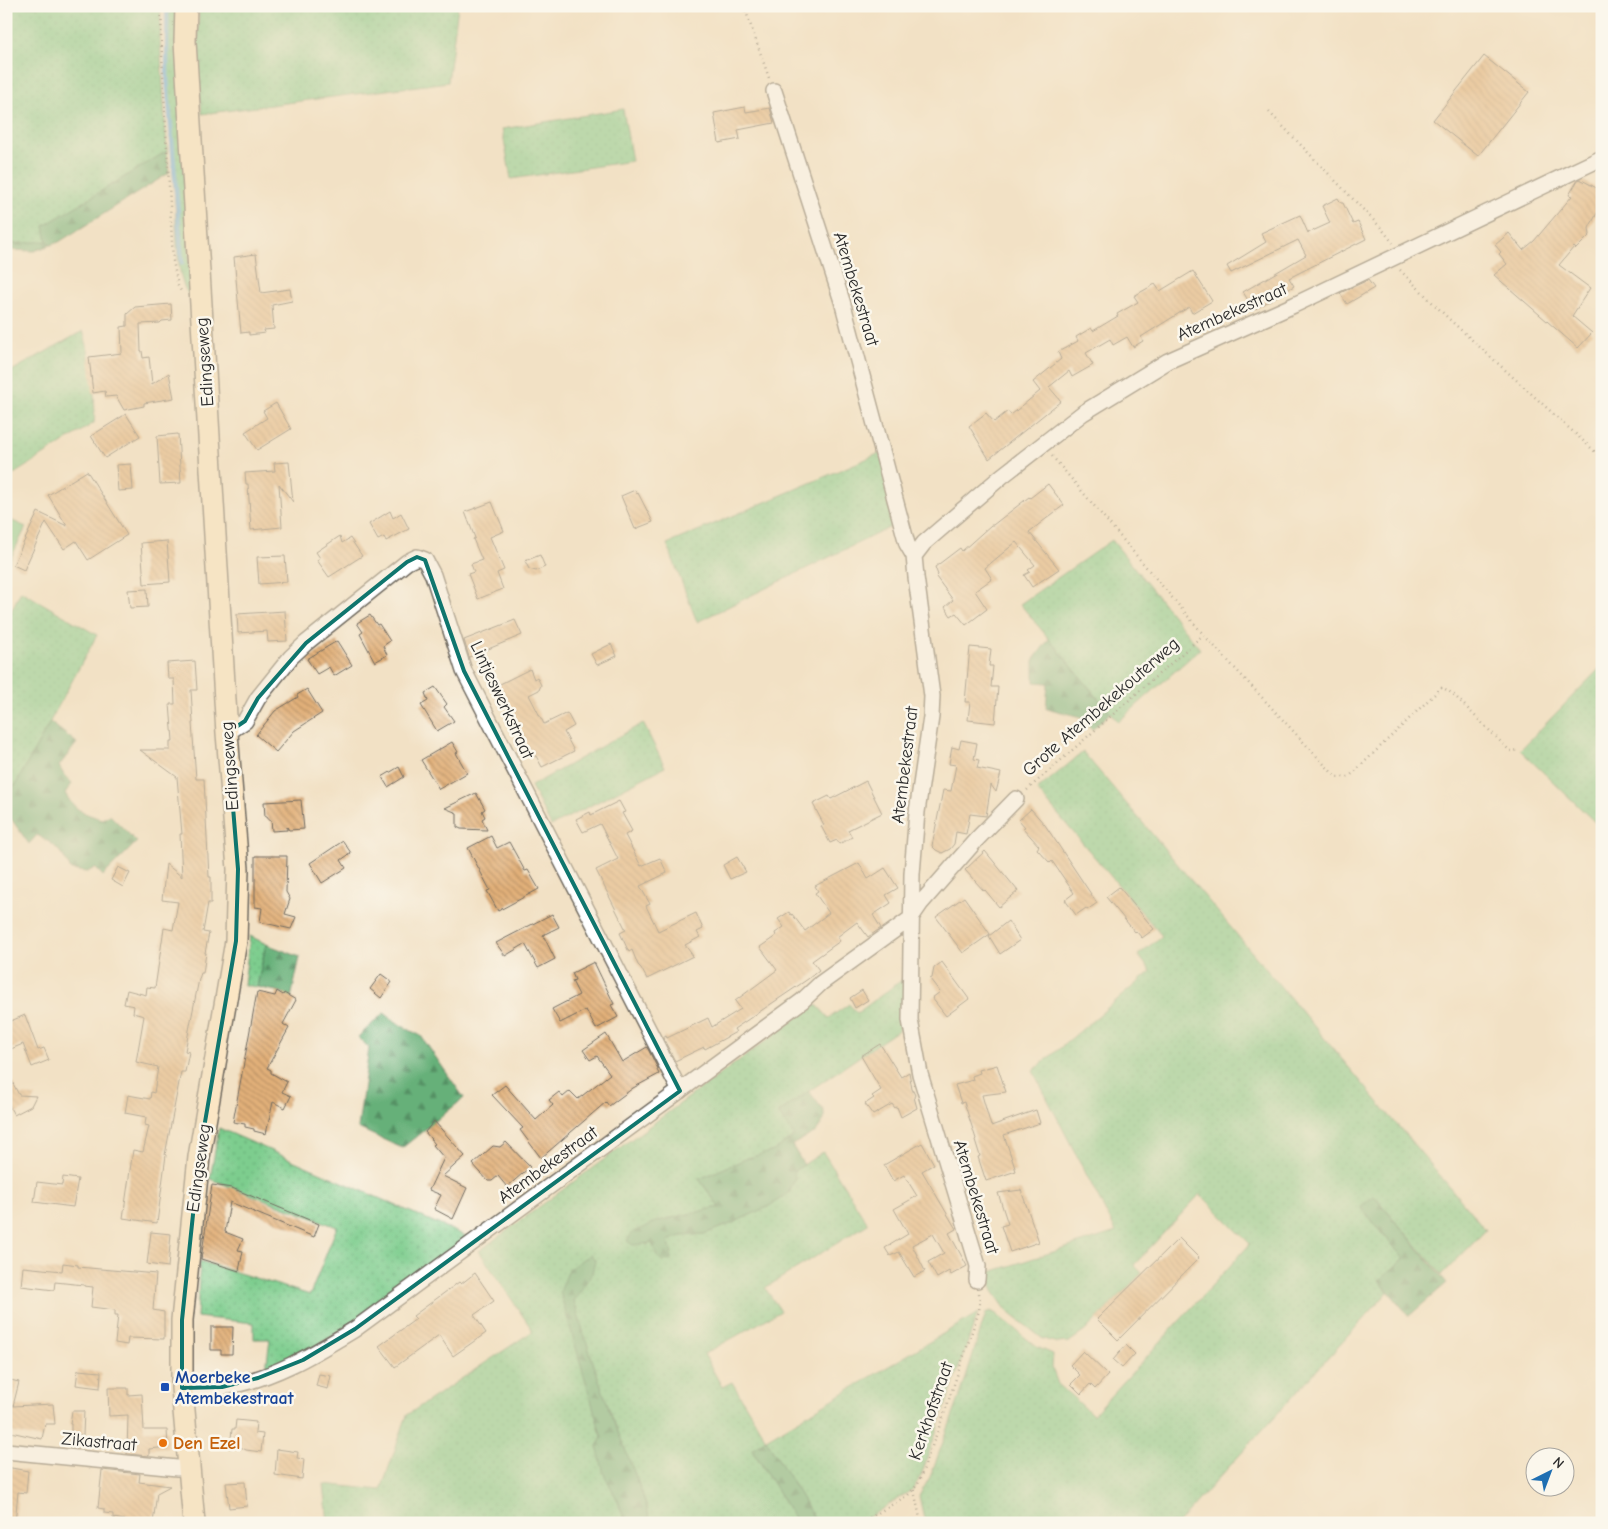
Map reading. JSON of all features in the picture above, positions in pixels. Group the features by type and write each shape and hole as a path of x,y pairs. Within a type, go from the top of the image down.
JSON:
{"main road":[{"name":"Edingseweg","path":"186,6 187,69 201,316 208,399 227,733 238,869 236,941 197,1176 182,1320 182,1388 194,1523"}],"street":[{"name":"Atembekestraat","path":"774,91 842,301 907,544 914,556 932,696 931,717 917,812 912,874 910,1020 920,1074 978,1266 977,1280"},
{"name":"Atembekestraat","path":"914,556 924,543 1002,476 1083,412 1168,362 1294,305 1602,158"},
{"name":"Lintjeswerkstraat","path":"227,733 245,721 258,698 291,658 306,644 407,562 417,558 425,560 433,575 464,671 680,1091"},
{"name":"Atembekestraat","path":"182,1388 222,1387 258,1378 303,1360 348,1334 802,1001 821,983 910,919 921,903 977,839 1016,799"},
{"name":"Zikastraat","path":"6,1451 177,1468 189,1467"}],"path":[{"path":"162,6 161,36 173,261 178,286 183,294"},
{"path":"744,6 774,91"},
{"path":"1268,112 1382,230 1397,256 1405,276 1449,319 1602,458"},
{"path":"1043,445 1203,634 1336,777 1349,777 1442,687 1453,694 1510,751 1520,750"},
{"name":"Grote Atembekekouterweg","path":"1016,799 1203,634"},
{"name":"Kerkhofstraat","path":"914,1490 920,1480 978,1311 980,1302 977,1280"},
{"path":"861,1523 914,1490 921,1523"}],"highlighted area":[{"path":"417,557 425,560 464,671 680,1091 355,1329 303,1360 258,1378 222,1387 182,1388 182,1320 199,1157 236,941 238,869 227,733 245,721 258,698 306,643 407,562"}],"green space":[{"path":"6,6 161,6 160,40 167,151 44,226 47,241 6,245"},
{"path":"166,6 178,6 191,295 189,295 184,287 179,264 167,79"},
{"path":"199,6 458,6 448,82 202,114 197,65"},
{"path":"623,109 632,161 511,179 502,129"},
{"path":"167,151 169,173 59,242 34,251 6,250 6,245 8,244 47,241 44,226"},
{"path":"83,331 92,377 95,403 94,423 6,479 6,374"},
{"path":"880,453 899,523 697,622 667,544"},
{"path":"6,518 26,527 6,568"},
{"path":"1112,540 1200,649 1118,722 1020,604"},
{"path":"21,591 97,635 15,786 6,781 6,621"},
{"path":"1049,639 1110,713 1092,730 1081,717 1046,708 1048,683 1034,682 1034,659"},
{"path":"1602,666 1602,829 1520,750"},
{"path":"50,722 77,743 59,766 72,784 65,793 72,804 90,815 102,819 110,815 137,842 103,876 95,868 87,872 71,870 61,853 53,845 37,835 29,844 12,820 6,816 6,781 15,786"},
{"path":"643,723 665,767 551,826 531,786"},
{"path":"1083,752 1486,1230 1442,1275 1374,1196 1361,1207 1404,1259 1379,1280 1388,1292 1178,1523 925,1523 919,1496 930,1477 959,1399 986,1313 991,1311 995,1313 1037,1347 1053,1354 1052,1368 1058,1384 1093,1415 1250,1244 1200,1194 1134,1265 1142,1273 1085,1331 1069,1342 1058,1343 1043,1339 1007,1311 993,1291 987,1273 1116,1232 1033,1071 1151,971 1138,955 1162,936 1037,790"},
{"path":"250,936 266,944 257,987 244,985"},
{"path":"266,944 300,957 291,998 281,992 257,987"},
{"path":"906,977 906,1025 778,1113 794,1136 774,1151 748,1158 699,1179 719,1207 659,1221 646,1245 652,1243 657,1256 671,1250 668,1241 681,1236 704,1234 769,1206 789,1193 795,1179 794,1171 823,1152 868,1224 765,1288 781,1311 704,1354 722,1387 732,1382 766,1439 752,1449 797,1523 651,1523 639,1484 603,1392 574,1302 588,1388 602,1438 597,1446 626,1523 328,1523 324,1484 381,1490 407,1415 533,1331 479,1251 816,1004 829,1018 849,1004 857,1013","holes":["569,1269 581,1289 574,1301"]},
{"path":"384,1013 402,1026 421,1036 464,1098 402,1148 358,1128 369,1048 358,1037"},
{"path":"809,1091 824,1111 824,1120 816,1132 792,1145 804,1165 794,1171 795,1179 789,1193 769,1206 733,1223 704,1234 681,1236 668,1241 671,1260 662,1261 657,1256 652,1243 633,1245 627,1241 633,1232 659,1221 719,1207 699,1179 748,1158 774,1151 794,1136 778,1113"},
{"path":"219,1128 470,1238 341,1331 301,1355 266,1369 270,1339 254,1339 254,1323 197,1317 200,1261 310,1295 337,1227 210,1179"},
{"path":"1374,1196 1447,1283 1409,1316 1379,1280 1404,1259 1361,1207"},
{"path":"590,1254 595,1260 592,1273 574,1301 603,1392 639,1484 651,1523 626,1523 618,1501 604,1474 597,1446 602,1438 560,1292 569,1269"},
{"path":"978,1313 921,1476 913,1489 860,1523 817,1523 766,1439"},
{"path":"766,1439 817,1523 797,1523 752,1449"}],"building":[{"path":"1484,56 1529,92 1478,156 1433,120"},
{"path":"745,107 746,112 770,108 774,123 738,130 740,139 719,143 714,113"},
{"path":"1580,179 1602,191 1602,204 1589,228 1590,235 1576,249 1574,247 1559,265 1590,288 1572,316 1592,333 1578,348 1494,275 1507,264 1495,245 1509,233 1523,250 1534,241 1572,196 1569,195"},
{"path":"1338,198 1343,203 1353,224 1358,222 1366,239 1289,278 1294,286 1254,310 1243,292 1306,255 1298,240 1231,273 1227,266 1266,242 1261,233 1300,215 1308,233 1330,223 1322,206"},
{"path":"256,254 261,293 290,289 292,301 272,305 274,329 264,330 265,333 249,335 249,332 241,333 234,257"},
{"path":"1193,271 1212,301 1192,313 1189,307 1141,337 1143,341 1133,347 1127,337 1113,345 1110,339 1086,353 1093,365 1072,377 1069,371 1049,387 1061,401 989,459 969,426 986,413 994,422 1008,411 1011,415 1040,391 1033,382 1061,359 1058,352 1078,341 1076,337 1091,328 1093,331 1118,316 1117,314 1138,302 1134,296 1155,284 1160,291"},
{"path":"1368,280 1374,288 1347,304 1340,293"},
{"path":"171,304 172,320 140,324 141,351 143,358 149,357 152,384 169,373 174,398 144,403 144,406 124,410 116,396 106,397 105,391 93,393 89,357 122,353 121,327 127,326 127,314 135,307"},
{"path":"276,403 291,429 257,450 245,432 267,418 263,411"},
{"path":"126,414 140,436 105,458 91,436"},
{"path":"178,434 181,483 160,484 157,436"},
{"path":"289,462 293,502 279,484 282,527 251,530 248,484 246,484 245,473 275,471 274,463"},
{"path":"131,464 133,490 118,491 116,465"},
{"path":"87,471 127,535 88,560 76,541 64,549 46,522 24,570 13,565 38,512 67,526 48,495"},
{"path":"1048,484 1064,505 1029,532 1059,569 1032,587 1024,575 1030,572 1028,570 1035,565 1016,542 985,568 992,579 975,591 987,609 966,625 956,613 951,616 945,607 953,600 936,577 938,575 935,567 960,548 962,551 991,525"},
{"path":"635,490 653,522 635,529 621,496"},
{"path":"492,502 504,531 490,537 504,570 497,573 503,589 478,599 468,574 474,572 471,564 482,560 465,512"},
{"path":"390,511 393,518 401,513 409,529 386,541 384,537 378,540 369,524"},
{"path":"340,536 342,543 350,538 362,556 329,577 317,560 320,558 316,552"},
{"path":"167,541 170,582 144,584 141,543"},
{"path":"540,555 545,567 536,571 529,569 525,561"},
{"path":"285,556 287,582 259,584 257,557"},
{"path":"147,589 148,607 130,608 128,590"},
{"path":"285,611 287,641 268,642 267,631 238,633 237,614"},
{"path":"370,615 377,625 379,624 390,641 383,646 387,655 375,662 360,634 363,632 357,623"},
{"path":"515,620 522,635 469,657 464,640"},
{"path":"337,641 352,665 334,676 329,667 317,674 307,659"},
{"path":"611,644 617,656 597,665 591,654"},
{"path":"970,647 991,649 989,666 993,666 991,687 998,687 995,723 968,720 970,702 965,702"},
{"path":"195,661 197,690 191,690 192,723 196,779 204,779 211,903 208,903 203,932 209,933 203,973 201,973 199,979 185,1051 189,1052 185,1072 181,1072 165,1155 157,1223 123,1218 133,1150 143,1152 149,1126 145,1125 146,1117 125,1113 128,1095 150,1099 151,1092 154,1093 158,1067 136,1062 144,1016 133,1013 134,1006 124,1004 127,990 146,995 147,987 155,988 164,928 173,930 178,902 162,900 166,864 182,877 180,834 182,834 177,777 140,750 170,750 170,741 173,741 170,704 175,704 174,679 168,679 167,663"},
{"path":"530,669 534,679 537,677 541,685 539,690 529,695 544,724 567,713 574,726 564,732 574,751 542,767 536,756 533,757 498,685"},
{"path":"435,687 447,704 444,707 454,721 437,731 421,705 428,701 425,693"},
{"path":"307,689 322,713 294,731 276,752 256,735 275,711"},
{"path":"961,740 977,743 974,759 979,760 977,768 1001,773 996,792 991,785 986,816 970,814 966,834 956,832 954,844 950,849 942,853 932,846 943,790 951,791 956,765 949,764 952,747 959,749"},
{"path":"452,742 467,773 439,789 421,760"},
{"path":"399,767 404,777 388,787 382,777"},
{"path":"866,781 882,813 848,830 852,837 839,844 837,840 830,843 821,826 824,825 813,804 829,796 831,799"},
{"path":"476,793 485,809 482,811 485,817 482,819 487,830 461,829 457,827 457,813 445,808"},
{"path":"301,800 304,829 289,830 287,827 287,830 272,831 271,820 265,817 264,802"},
{"path":"619,801 625,812 622,813 632,831 625,835 641,866 660,858 667,873 640,886 650,904 646,906 658,931 696,913 703,929 697,932 700,937 685,945 693,956 647,979 638,965 632,950 629,952 620,933 626,930 596,870 618,859 600,824 583,832 576,819 590,812 591,815"},
{"path":"1031,809 1045,825 1097,903 1087,910 1086,908 1076,915 1065,900 1074,893 1052,861 1050,863 1037,849 1039,846 1023,828 1025,827 1019,820"},
{"path":"491,836 497,848 509,842 525,871 528,870 539,889 498,911 487,891 490,890 468,848"},
{"path":"343,841 351,853 341,860 346,868 322,883 310,863"},
{"path":"985,851 1018,891 999,907 965,870"},
{"path":"255,856 287,856 286,892 290,899 285,914 296,917 291,929 260,922 262,908 255,907"},
{"path":"737,857 746,872 730,879 723,865"},
{"path":"859,863 868,879 885,868 898,888 886,895 891,903 873,915 881,928 868,937 857,922 837,937 840,941 812,961 819,970 808,979 734,1029 736,1032 705,1049 704,1047 675,1061 663,1038 666,1036 667,1038 708,1018 712,1027 741,1009 735,1001 777,970 760,947 776,936 775,933 784,927 778,919 789,912 805,931 829,913 815,893 818,891 815,886"},
{"path":"118,867 130,873 123,887 111,880"},
{"path":"1119,887 1154,929 1142,938 1106,897"},
{"path":"964,897 990,934 963,953 936,917"},
{"path":"552,914 559,927 543,935 555,959 538,968 525,944 505,956 496,943"},
{"path":"1008,921 1020,940 1000,954 989,936"},
{"path":"594,962 614,1004 611,1005 618,1017 596,1029 586,1010 560,1023 552,1009 579,995 572,981 575,980 572,973"},
{"path":"942,962 969,999 946,1016 932,998 940,992 930,979 932,978 934,968"},
{"path":"381,974 392,982 381,998 370,989"},
{"path":"862,990 868,1000 855,1008 850,998"},
{"path":"277,991 296,1000 283,1024 289,1028 267,1068 271,1070 271,1073 287,1082 282,1092 291,1096 285,1108 273,1102 266,1134 245,1127 245,1124 233,1122 257,992 275,996"},
{"path":"25,1015 38,1050 44,1048 49,1060 32,1067 23,1044 6,1051 6,1023"},
{"path":"606,1034 622,1062 647,1047 659,1074 633,1088 609,1106 606,1102 541,1158 520,1130 523,1128 492,1095 505,1085 536,1120 553,1105 549,1100 559,1092 563,1097 570,1091 578,1099 610,1074 597,1056 590,1060 583,1050"},
{"path":"880,1044 901,1077 909,1072 917,1108 901,1117 897,1107 895,1108 892,1104 873,1115 865,1104 881,1090 861,1056"},
{"path":"997,1065 1006,1092 982,1095 991,1126 1036,1110 1040,1123 1004,1135 1016,1171 986,1181 978,1157 980,1156 976,1139 964,1102 961,1103 955,1085 973,1080 972,1076 980,1073 979,1070"},
{"path":"6,1070 19,1095 36,1096 31,1106 14,1115 6,1100"},
{"path":"434,1121 465,1156 443,1176 467,1188 453,1219 434,1209 441,1195 429,1190 444,1158 425,1132"},
{"path":"506,1142 530,1167 507,1187 498,1176 492,1181 488,1181 473,1164 493,1146 500,1147"},
{"path":"922,1143 934,1164 922,1171 956,1229 949,1233 967,1266 951,1275 949,1271 937,1278 928,1262 944,1253 933,1234 912,1245 925,1271 914,1277 899,1252 890,1256 885,1248 908,1234 894,1209 917,1196 904,1175 893,1181 884,1165"},
{"path":"63,1177 78,1179 73,1207 34,1202 37,1182 62,1185"},
{"path":"212,1185 232,1188 319,1224 314,1237 230,1202 225,1232 243,1239 238,1250 243,1251 239,1271 201,1259"},
{"path":"1021,1190 1039,1242 1010,1252 1001,1226 1008,1224 998,1193"},
{"path":"151,1232 171,1234 168,1267 147,1264"},
{"path":"1179,1238 1199,1258 1118,1340 1097,1319"},
{"path":"63,1263 78,1265 78,1267 156,1274 153,1310 164,1312 164,1339 128,1338 127,1345 115,1343 118,1315 115,1315 115,1310 91,1307 93,1287 55,1282 54,1290 21,1286 23,1267 62,1271"},
{"path":"475,1273 494,1301 474,1315 486,1333 453,1356 439,1335 395,1367 379,1346 416,1319 413,1316 459,1282 461,1284"},
{"path":"211,1327 233,1327 232,1354 221,1354 221,1350 211,1350"},
{"path":"1126,1345 1135,1354 1122,1368 1113,1360"},
{"path":"1083,1351 1108,1375 1095,1389 1090,1384 1081,1394 1071,1384 1080,1375 1070,1365"},
{"path":"78,1370 101,1372 100,1388 76,1385"},
{"path":"319,1374 331,1376 328,1389 316,1386"},
{"path":"6,1379 19,1382 13,1406 53,1404 55,1424 45,1424 42,1439 6,1431"},
{"path":"108,1388 128,1388 128,1395 142,1394 144,1430 167,1430 168,1447 149,1449 149,1456 127,1454 128,1415 109,1416"},
{"path":"72,1411 84,1411 83,1435 71,1434"},
{"path":"236,1420 256,1422 255,1433 263,1434 261,1452 246,1450 237,1445 230,1449 232,1429 235,1429"},
{"path":"277,1449 298,1452 297,1458 304,1459 302,1479 275,1475"},
{"path":"6,1467 28,1471 26,1493 18,1492 15,1523 6,1523"},
{"path":"102,1470 140,1474 139,1482 170,1486 157,1493 153,1523 124,1523 125,1520 113,1518 113,1514 104,1513 104,1509 98,1508"},
{"path":"245,1482 247,1506 229,1508 226,1483"}],"waterway":[{"path":"167,6 167,79 182,263"}],"place":[{"name":"Moerbeke Atembekestraat","path":"165,1387"},
{"name":"Den Ezel","path":"163,1443"}]}
